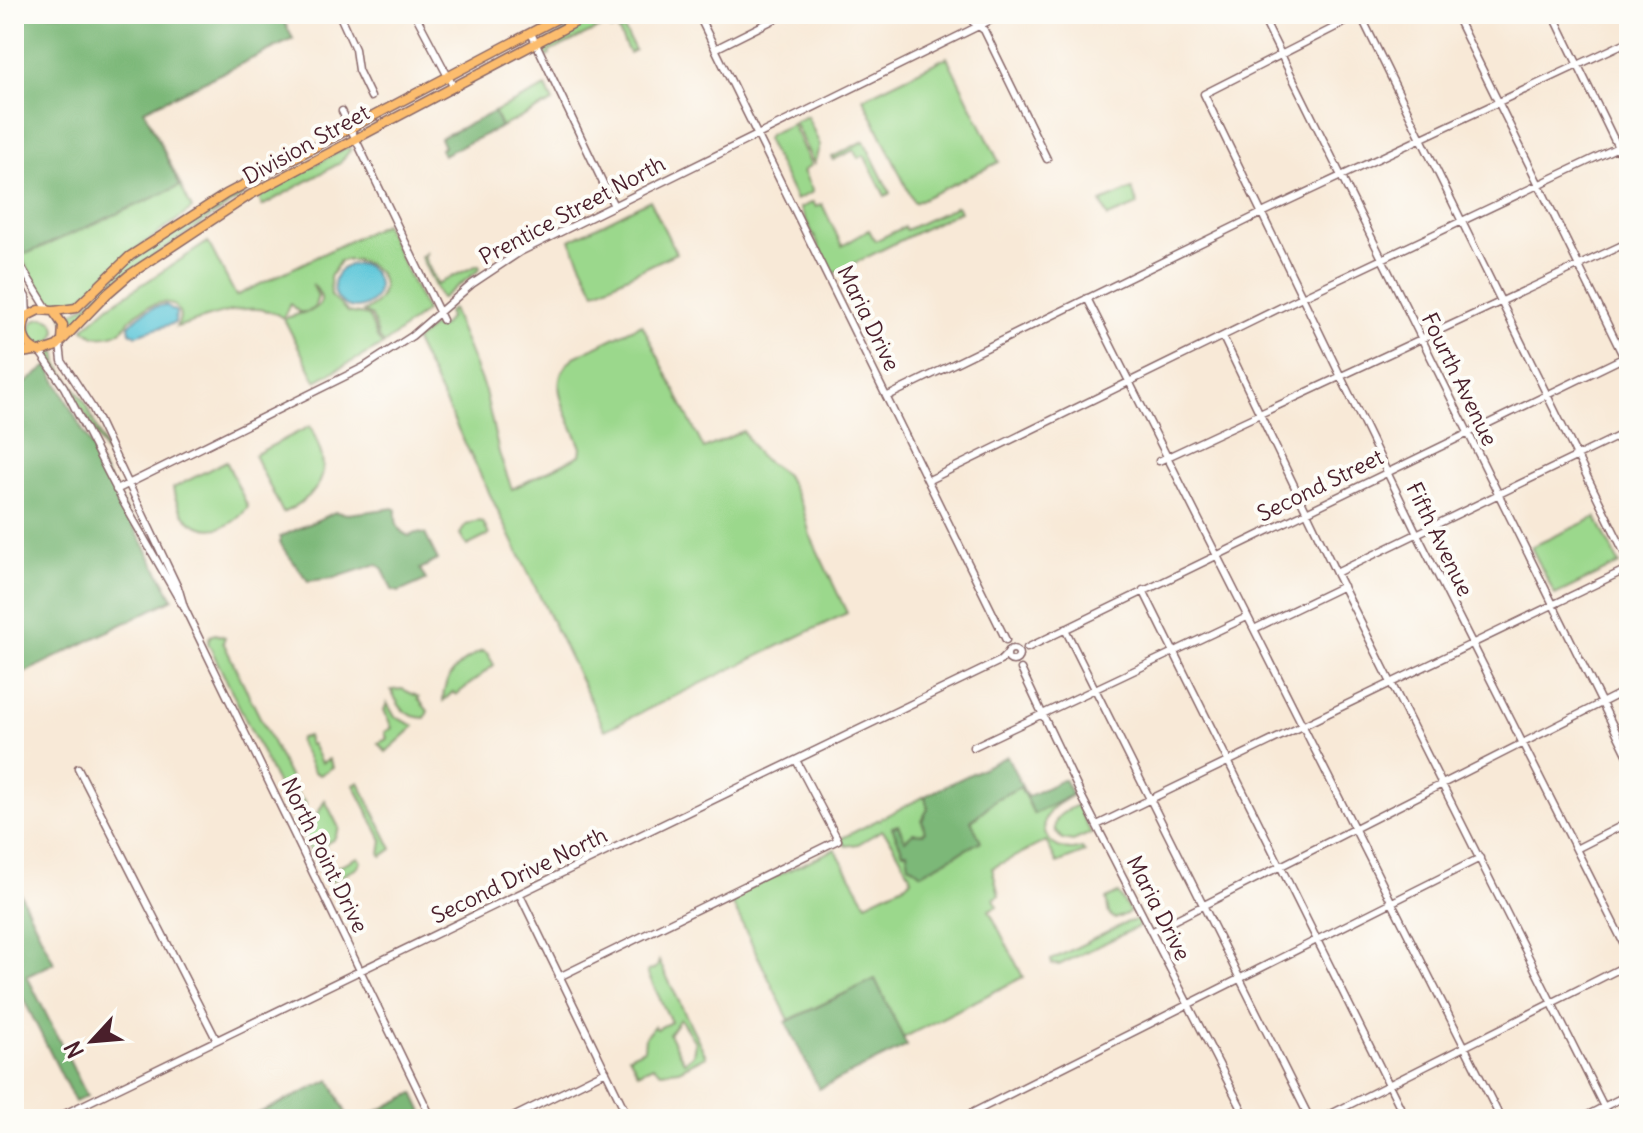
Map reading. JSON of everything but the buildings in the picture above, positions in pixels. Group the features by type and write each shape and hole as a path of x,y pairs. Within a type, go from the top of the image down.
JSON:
{"main road":[{"name":"Division Street","path":"51,311 76,308 117,266 226,194 566,14"},
{"name":"Division Street","path":"61,342 129,275 250,195 591,14"},
{"path":"14,328 39,310 51,311 63,325 61,342 49,351 14,354"},
{"path":"26,318 24,336 38,351"}],"street":[{"path":"339,14 356,51 358,70 371,97"},
{"path":"415,14 453,86"},
{"name":"Maria Drive","path":"698,14 1097,825 1247,1119"},
{"path":"715,49 785,14"},
{"path":"970,14 984,30 1047,159"},
{"name":"Prentice Street North","path":"116,490 364,367 412,336 472,284 507,260 1003,14"},
{"name":"Fourth Avenue","path":"1261,14 1629,758"},
{"path":"1281,55 1361,14 1629,562"},
{"path":"1455,14 1626,356 1629,368"},
{"path":"1553,14 1629,170"},
{"path":"531,33 614,206"},
{"path":"888,396 1262,213 1629,41"},
{"name":"Fifth Avenue","path":"1281,55 1204,94 1417,534 1629,954"},
{"path":"342,111 443,320"},
{"path":"929,480 1302,297 1618,147"},
{"path":"1159,461 1629,242"},
{"path":"14,255 51,311"},
{"path":"14,276 26,297 26,318"},
{"path":"1087,298 1501,1119"},
{"path":"1223,337 1336,573 1610,1119"},
{"name":"North Point Drive","path":"61,342 62,361 93,409 179,590 184,607 432,1119"},
{"name":"North Point Drive","path":"38,351 64,387 116,490 173,593 184,607"},
{"name":"Second Street","path":"1013,655 1626,356"},
{"path":"1336,573 1629,431"},
{"path":"1097,825 1629,568"},
{"path":"1254,629 1343,586"},
{"path":"1143,590 1406,1119"},
{"path":"973,747 1247,617"},
{"path":"1065,629 1310,1119"},
{"name":"Second Drive North","path":"54,1119 1013,655"},
{"path":"1151,932 1629,689"},
{"path":"559,977 838,840 796,760"},
{"path":"78,768 216,1039"},
{"path":"1576,849 1629,822"},
{"path":"960,1119 1480,858"},
{"path":"520,895 629,1119"},
{"path":"1321,1119 1629,964"},
{"path":"509,1119 606,1071"},
{"path":"1580,1119 1629,1094"},
{"path":"979,1110 984,1119"}],"green space":[{"path":"14,14 280,14 293,39 144,110 192,209 127,256 76,303 58,308 42,296 14,243"},
{"path":"14,14 280,14 293,39 144,110 180,186 26,254 14,232"},
{"path":"598,14 629,14 616,21 635,50 629,53 617,28 611,30 608,24 549,52 547,57 542,46 545,42"},
{"path":"947,57 999,162 914,203 863,98"},
{"path":"546,87 553,102 501,127 494,112"},
{"path":"494,112 501,127 443,155 440,138"},
{"path":"807,116 820,145 814,164 794,122"},
{"path":"792,124 811,165 803,171 813,192 796,200 766,139"},
{"path":"864,141 890,193 885,196 864,155 858,158 854,150 833,160 832,157"},
{"path":"347,147 351,149 340,163 262,206 261,194"},
{"path":"1132,189 1138,205 1108,217 1101,202"},
{"path":"237,193 244,195 113,283 68,331 62,316 88,303 125,265 164,236"},
{"path":"650,200 676,253 595,292 570,240"},
{"path":"813,202 816,207 822,204 842,246 869,230 875,241 957,206 960,211 833,274 800,208"},
{"path":"384,224 426,311 384,344 379,339 372,316 363,312 375,304 381,295 383,285 380,276 365,263 340,261 330,277 331,296 348,312 369,316 377,338 383,345 316,381 284,319 306,312 299,312 290,304 283,318 258,309 244,309 176,327 179,311 173,305 161,303 141,311 114,334 94,336 83,329 109,306 208,242 236,296","holes":["312,284 321,300 314,309 318,296"]},
{"path":"427,252 424,257 437,284 473,267 479,265 480,269 441,299 421,257"},
{"path":"452,309 485,391 499,453 512,489 580,455 581,448 562,401 560,378 565,367 574,357 642,324 704,449 743,431 759,456 786,475 847,613 605,730 415,341 432,327 442,327"},
{"path":"43,318 52,322 56,331 52,340 43,344 34,340 30,331 34,322"},
{"path":"56,351 58,364 86,404 117,475 84,412 45,355"},
{"path":"48,366 173,599 14,678 14,392"},
{"path":"310,426 321,455 322,477 309,496 283,513 254,455"},
{"path":"226,461 248,507 226,526 203,528 184,514 173,488"},
{"path":"394,508 399,529 409,536 425,534 438,560 420,569 426,580 399,592 392,590 383,569 377,564 334,578 308,581 280,544 280,537 335,512 348,514"},
{"path":"1596,517 1619,564 1555,595 1531,547"},
{"path":"483,522 489,535 467,546 460,534 466,525"},
{"path":"210,636 225,637 223,642 299,797 306,803 300,813 291,812 208,643"},
{"path":"482,651 487,653 494,665 456,695 453,692 443,701 450,676 467,659"},
{"path":"402,689 419,697 428,711 425,718 412,716 400,706 391,690"},
{"path":"387,703 395,717 415,726 386,752 378,743 387,739 385,732 392,728 384,710"},
{"path":"307,736 321,763 329,759 333,767 320,775 314,772 299,742 300,738"},
{"path":"1007,756 1027,797 1064,779 1072,795 1034,814 1020,787 996,799 971,821 981,841 921,874 909,864 907,852 903,852 892,827 898,825 905,840 913,833 923,834 922,820 928,809 925,796"},
{"path":"359,782 392,849 382,856 382,840 354,785"},
{"path":"1021,786 1034,814 1072,795 1050,811 1045,830 1047,837 1058,847 1082,848 1085,852 1057,863 1046,841 992,868 999,895 994,898 997,906 989,910 1023,977 903,1038 875,979 789,1020 732,903 729,904 726,899 835,849 866,903 906,884 911,879 910,874 882,830 858,844 846,846 840,839 925,796 928,809 922,820 925,832 905,840 907,852 921,873 980,841 971,822 996,799"},
{"path":"325,800 339,828 334,839 324,845 326,849 323,851 332,869 358,857 361,862 357,868 330,882 324,879 301,831 318,813"},
{"path":"1077,805 1091,833 1073,841 1062,839 1055,831 1056,821"},
{"path":"14,881 54,963 27,976 87,1096 75,1102 22,996 14,1000"},
{"path":"1118,893 1130,912 1115,919 1109,914 1106,899"},
{"path":"1137,920 1140,924 1138,927 1059,965 1052,964 1051,960"},
{"path":"659,961 706,1056 679,1070 661,1072 653,1066 638,1073 629,1056 644,1049 645,1037 654,1026 657,1029 671,1022 647,972 657,967","holes":["680,1019 695,1042 693,1055 684,1062 669,1034"]},
{"path":"875,979 907,1046 819,1089 786,1022"},
{"path":"330,1080 349,1119 246,1119"},
{"path":"414,1093 426,1119 361,1119"}],"water":[{"path":"356,264 372,270 378,286 372,302 356,308 340,302 334,286 340,270"},
{"path":"166,305 176,312 175,323 136,335 130,332 129,326 141,314"}]}
